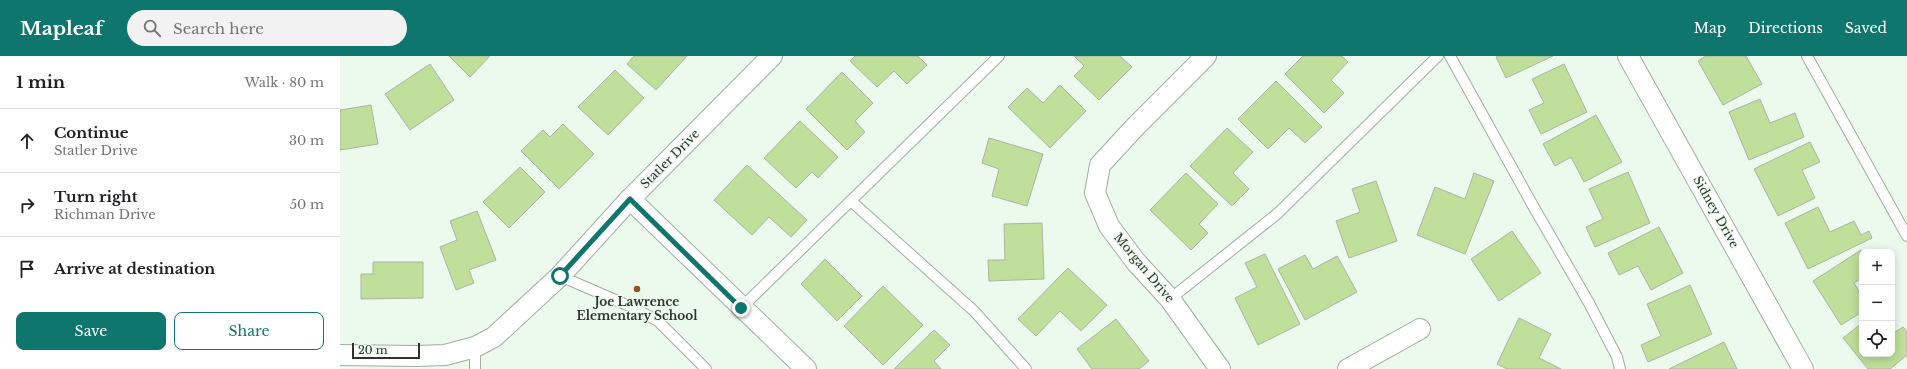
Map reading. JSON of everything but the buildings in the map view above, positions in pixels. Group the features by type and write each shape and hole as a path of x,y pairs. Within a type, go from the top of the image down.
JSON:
{"street":[{"name":"Statler Drive","path":"340,355 445,355 474,347 494,337 560,276 630,199 772,56"},
{"name":"Morgan Drive","path":"1206,56 1135,127 1100,165 1096,193 1109,226 1136,262 1170,299 1220,369"},
{"name":"Sidney Drive","path":"1628,56 1803,369"},
{"path":"630,199 741,308 806,369"},
{"path":"1348,369 1420,329"}],"lane":[{"path":"741,308 999,56"},
{"path":"1170,299 1277,214 1438,56"},
{"path":"1450,56 1589,303 1617,357 1620,369"},
{"path":"1807,56 1907,236"},
{"path":"851,201 974,311 1026,369"},
{"path":"560,276 634,308 658,321 706,369"},
{"path":"474,347 475,369"}],"place":[{"name":"Joe Lawrence Elementary School","path":"637,289"}],"route":[{"path":"560,276 630,199 741,308"}]}
